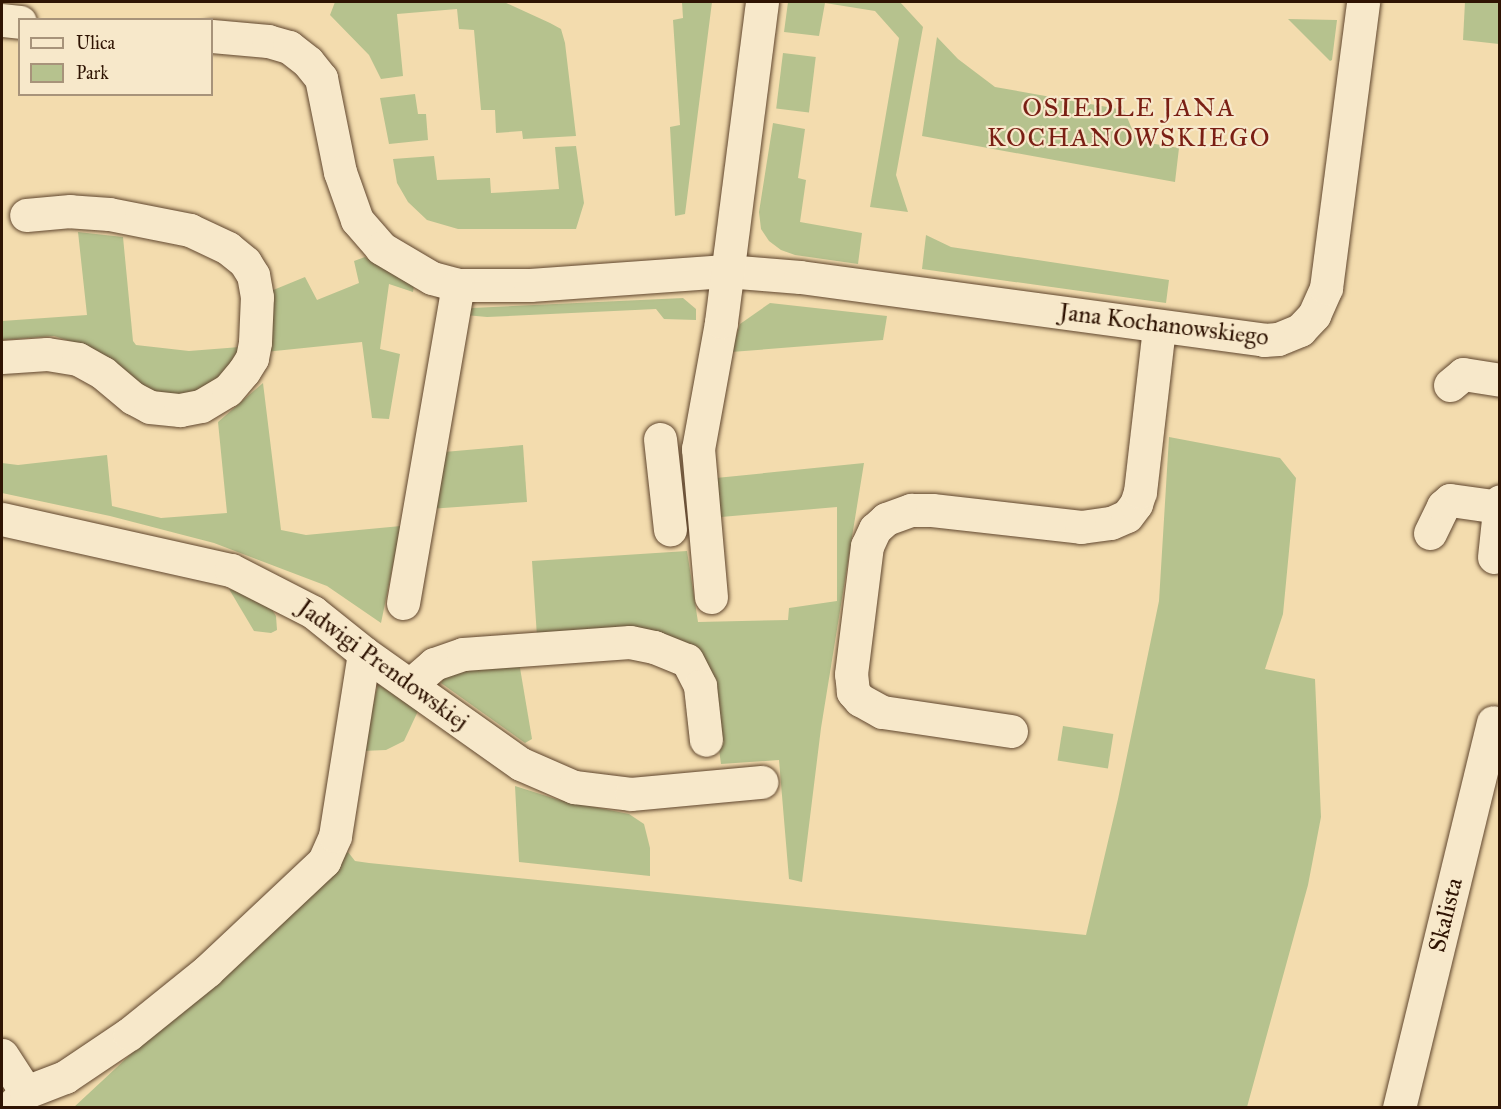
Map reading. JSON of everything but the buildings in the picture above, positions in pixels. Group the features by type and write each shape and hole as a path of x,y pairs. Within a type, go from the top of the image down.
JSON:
{"street":[{"path":"711,597 698,449 721,322 762,2"},
{"name":"Jana Kochanowskiego","path":"213,36 268,41 288,47 308,62 321,78 340,172 357,220 381,248 432,278 458,285 530,285 726,271 800,277 1264,340 1278,339 1300,330 1314,315 1326,288 1363,2"},
{"path":"2,20 18,22"},
{"path":"2,357 47,354 78,358 103,373 133,398 150,407 180,410 201,406 228,390 252,358 255,342 257,297 253,275 245,262 228,248 190,230 109,214 70,211 26,215"},
{"path":"403,603 458,285"},
{"path":"1011,731 882,712 853,692 851,674 867,546 875,529 886,519 910,510 932,510 1082,527 1112,523 1127,516 1134,509 1140,492 1159,327"},
{"path":"1450,385 1463,374 1500,380"},
{"path":"660,439 670,529"},
{"path":"1430,533 1443,506 1450,500 1499,507"},
{"path":"1494,557 1500,501"},
{"name":"Jadwigi Prendowskiej","path":"2,519 231,570 313,612 364,653 521,764 574,787 631,794 761,782"},
{"path":"410,685 434,664 463,654 630,642 654,647 687,660 700,686 706,740"},
{"path":"2,1055 19,1100 65,1077 129,1034 207,971 324,861 335,836 364,653"},
{"name":"Skalista","path":"1399,1107 1493,722"}],"green space":[{"path":"335,2 504,2 561,29 565,43 576,136 523,139 522,131 496,133 495,110 481,110 474,30 459,29 457,9 397,14 403,76 381,79 369,55 330,15"},
{"path":"682,2 712,2 685,214 675,216 670,127 680,125 673,20 683,18"},
{"path":"788,2 900,2 923,27 896,175 908,212 870,207 899,38 875,11 825,3 819,36 784,32"},
{"path":"1465,2 1499,2 1499,44 1463,40"},
{"path":"1288,19 1337,20 1332,60 1330,61"},
{"path":"937,37 958,59 995,87 1124,110 1137,141 1179,148 1175,182 922,136"},
{"path":"783,53 816,57 809,113 776,109"},
{"path":"415,94 418,114 426,114 428,140 389,144 380,98"},
{"path":"773,123 805,129 798,178 806,180 800,222 862,233 858,264 795,255 781,250 769,241 761,229 759,212"},
{"path":"576,146 584,203 576,229 458,229 427,220 408,202 397,183 393,159 434,156 437,180 490,178 491,193 559,189 555,147"},
{"path":"78,232 123,237 133,341 136,345 189,351 240,347 216,385 180,399 141,391 89,347 54,336 2,340 2,321 87,315"},
{"path":"926,235 951,247 1169,280 1166,303 922,269"},
{"path":"365,257 414,286 413,292 389,284 380,349 400,354 389,419 372,418 362,342 265,352 266,293 305,277 317,300 359,283 354,261"},
{"path":"683,298 696,309 696,320 664,319 656,309 487,317 465,315 471,308"},
{"path":"770,303 887,316 883,340 731,352 740,324"},
{"path":"263,383 281,530 306,535 401,526 381,623 327,586 214,543 110,516 2,493 2,463 18,465 107,455 112,506 161,518 227,513 218,422"},
{"path":"1169,437 1280,458 1296,478 1283,614 1265,669 1315,679 1321,817 1308,885 1247,1107 73,1108 348,852 355,861 369,863 1086,935 1118,799 1159,601"},
{"path":"523,445 527,502 429,509 444,452"},
{"path":"864,463 821,728 802,882 789,879 779,760 721,764 711,691 695,654 537,637 532,561 687,551 698,622 788,620 789,608 837,601 837,507 721,517 716,512 716,478"},
{"path":"229,589 262,599 276,616 277,630 271,633 254,631"},
{"path":"519,662 532,739 525,743 441,683 446,674 463,667"},
{"path":"378,684 418,711 404,741 386,750 362,751"},
{"path":"1063,726 1113,734 1108,769 1058,761"},
{"path":"515,786 559,800 629,814 644,824 650,848 650,876 519,862"}],"district":[{"name":"OSIEDLE JANA KOCHANOWSKIEGO","path":"1129,123"}]}
